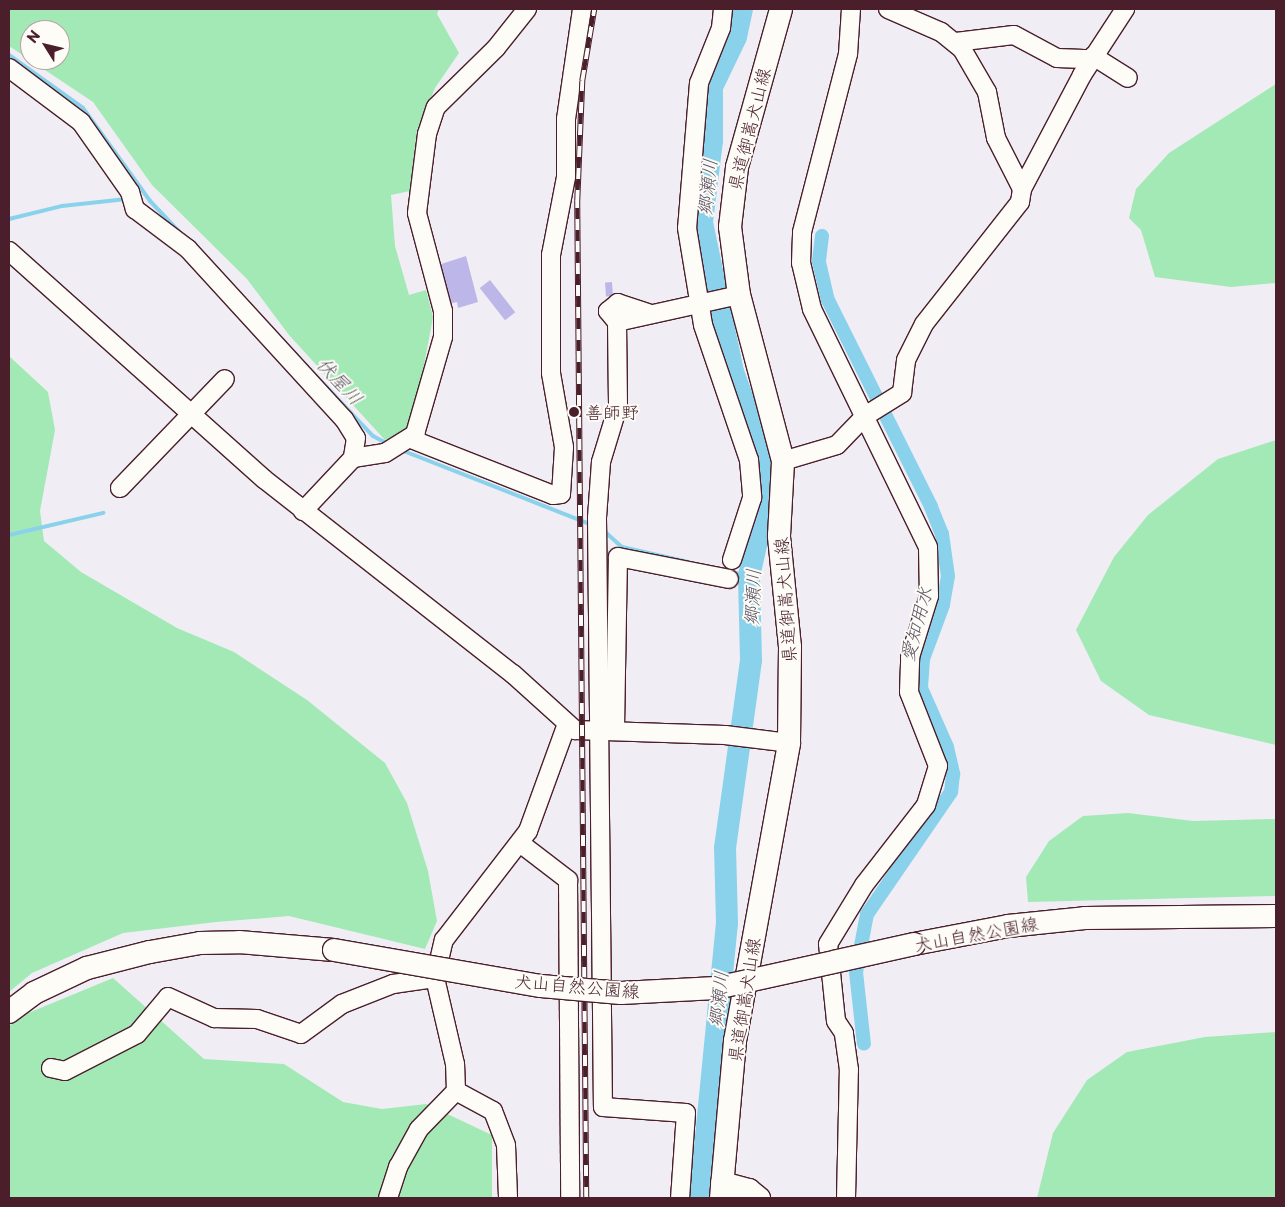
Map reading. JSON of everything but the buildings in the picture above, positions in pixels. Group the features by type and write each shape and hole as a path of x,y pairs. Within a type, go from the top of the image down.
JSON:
{"main road":[{"name":"県道御嵩犬山線","path":"722,1191 734,1041 789,743 790,647 779,536 783,461 734,296 730,227 731,196 778,11"},
{"path":"1224,916 1276,904"},
{"path":"1190,916 1244,926 1276,926"},
{"name":"犬山自然公園線","path":"9,1012 34,993 88,968 150,952 219,942 334,950 541,986 621,993 716,988 914,944 1075,919 1276,916"},
{"path":"722,1191 749,1190 759,1198"}],"street":[{"path":"411,440 443,337 443,311 417,213 427,134 436,107 496,48 527,9"},
{"path":"353,458 384,453 411,440 553,495 561,494 564,447 551,373 551,255 566,177 566,119 582,9"},
{"path":"723,9 721,28 702,70 697,99 687,228 698,302 749,460 752,498 732,560"},
{"path":"846,1198 850,1070 844,1032 836,1021 828,944 864,885 926,805 938,766 909,692 910,657 928,596 928,547 806,296 801,263 802,232 850,46 852,9"},
{"path":"888,9 915,14 956,42 987,92 996,138 1022,189"},
{"path":"783,461 837,446 865,416 894,401 902,393 906,360 924,324 1000,230 1020,202 1022,189 1092,58 1124,9"},
{"path":"956,42 1014,35 1057,58 1092,58 1128,78"},
{"path":"9,68 81,122 132,200 188,249 302,374 356,438 353,458 303,511"},
{"path":"9,251 303,511 513,674 567,724 583,731 607,728 725,735 789,743"},
{"path":"607,728 597,518 601,462 618,406 617,322 648,313 734,296"},
{"path":"120,488 225,379"},
{"path":"680,1198 686,1113 603,1107 607,728 618,557 729,579"},
{"path":"388,1198 398,1167 419,1129 456,1090 455,1064 435,978 444,940 520,842 567,724"},
{"path":"520,842 568,880 570,1198"},
{"path":"51,1068 65,1071 137,1034 168,997 214,1018 257,1019 301,1034 342,1004 393,984 435,978"},
{"path":"456,1090 493,1111 506,1144 508,1198"}],"green space":[{"path":"9,9 439,9 437,14 459,53 435,88 417,130 410,191 391,195 395,246 409,295 426,290 433,317 421,381 406,430 385,440 289,335 247,279 152,185 93,102 45,70 70,70 70,20 20,20 20,53 9,46"},
{"path":"1276,84 1276,283 1231,287 1155,277 1141,230 1129,218 1136,189 1169,153"},
{"path":"9,356 48,392 55,430 40,511 44,541 81,572 177,628 234,652 307,700 385,763 407,803 428,871 437,921 425,949 289,916 216,922 123,933 32,973 9,992"},
{"path":"1276,440 1276,745 1149,715 1101,681 1076,630 1114,557 1148,515 1218,459"},
{"path":"1128,813 1193,821 1276,819 1276,896 1028,902 1026,877 1049,841 1083,816"},
{"path":"113,978 204,1059 284,1064 343,1102 382,1109 426,1104 492,1135 492,1198 9,1198 9,1026 21,1016"},
{"path":"1276,1032 1276,1198 1037,1198 1053,1133 1087,1080 1127,1052 1205,1037"}],"waterway":[{"name":"郷瀬川","path":"700,1198 727,923 725,848 751,660 749,576 766,501 762,452 733,372 702,222 712,141 712,87 736,37 742,9"},
{"name":"伏屋川","path":"9,55 83,108 150,201 373,436 388,444"},
{"path":"9,219 62,206 127,199"},
{"name":"愛知用水","path":"822,236 819,262 828,300 931,507 942,534 948,576 943,605 923,659 921,688 947,747 953,774 951,792 867,914 856,972 864,1044"},
{"name":"伏屋川","path":"401,450 592,525"},
{"path":"9,535 103,513"},
{"name":"伏屋川","path":"603,530 622,547 688,562"},
{"name":"伏屋川","path":"731,572 749,576"}],"railway":[{"path":"586,1198 577,201 582,81 594,9"}],"place":[{"name":"善師野","path":"574,412"}]}
